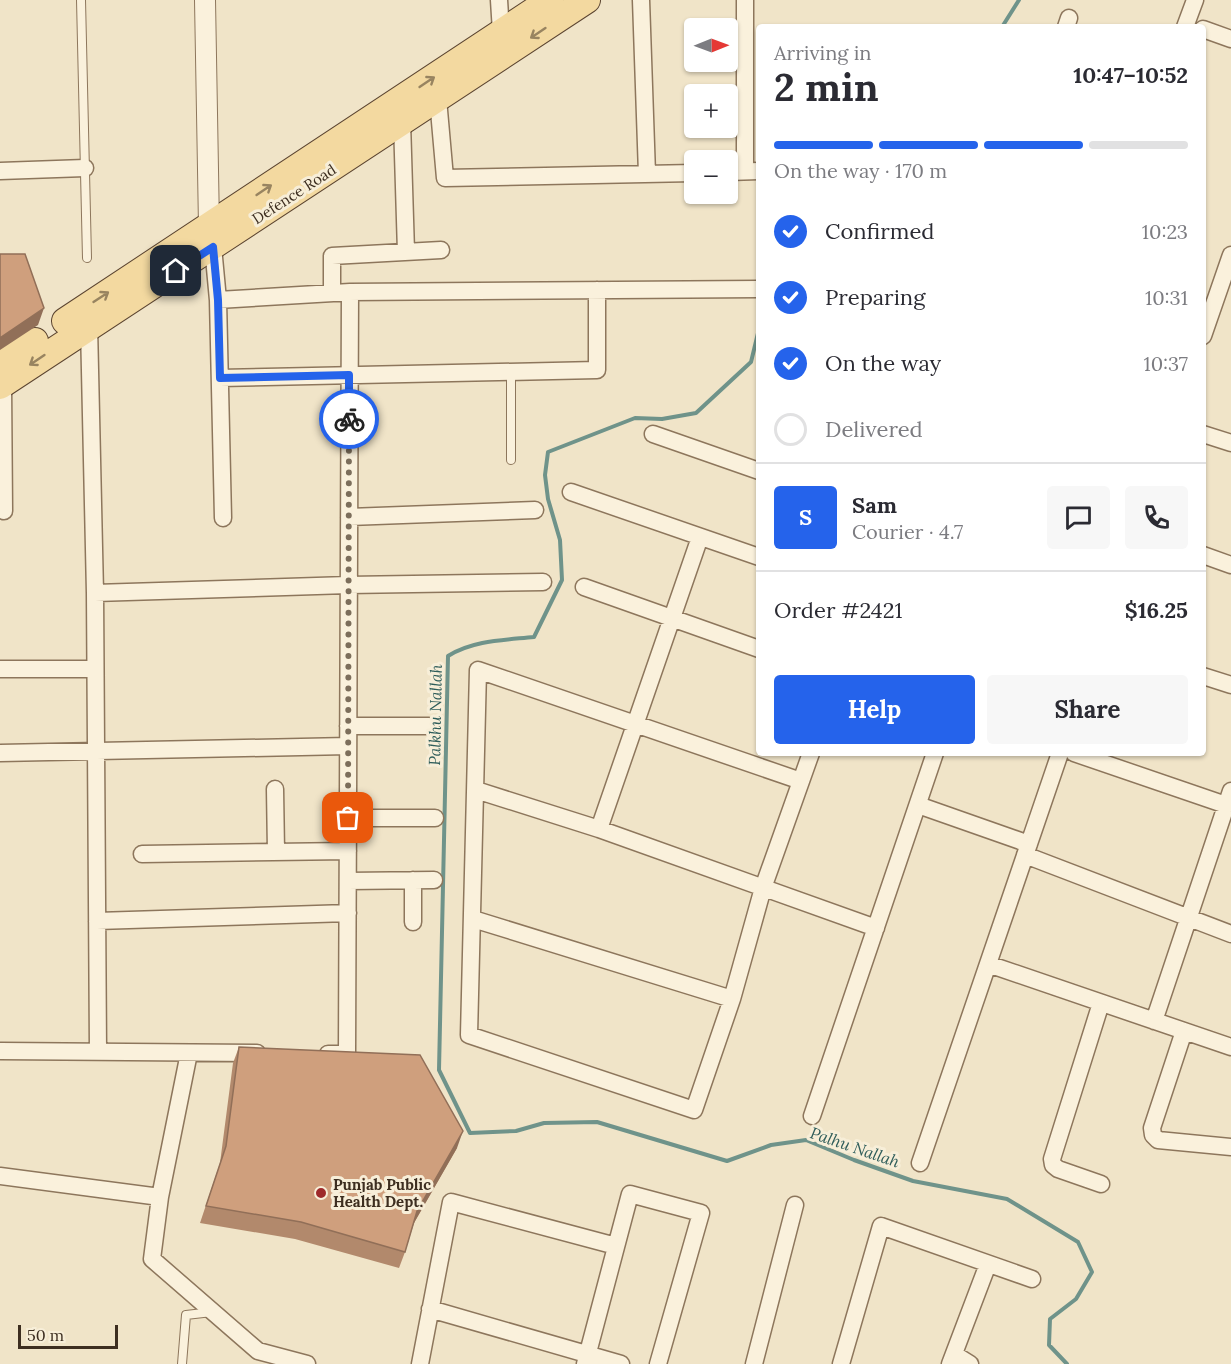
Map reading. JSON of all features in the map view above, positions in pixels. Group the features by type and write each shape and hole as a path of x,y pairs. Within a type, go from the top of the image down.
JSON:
{"main road":[{"name":"Defence Road","path":"1,378 200,244 397,117 501,32 550,0"},
{"name":"Defence Road","path":"397,117 438,99 587,0"},
{"name":"Defence Road","path":"1,378 89,326 200,244"}],"street":[{"path":"205,0 200,244 218,300 223,518"},
{"path":"499,0 501,32"},
{"path":"641,0 647,174"},
{"path":"745,0 752,171"},
{"path":"1190,24 1195,0"},
{"path":"1206,30 1231,39"},
{"path":"438,99 444,178 684,172"},
{"path":"397,117 406,252"},
{"path":"0,171 85,168"},
{"path":"332,293 332,256 441,250"},
{"path":"1206,327 1231,255"},
{"path":"218,300 350,292 756,289"},
{"path":"220,378 597,370 597,290"},
{"path":"313,1054 347,1054 350,292"},
{"path":"89,326 95,593 98,1052"},
{"path":"1,378 4,511"},
{"path":"653,434 756,470"},
{"path":"1206,435 1231,443"},
{"path":"571,492 756,556"},
{"path":"349,517 535,510"},
{"path":"599,829 700,537"},
{"path":"1206,556 1231,565"},
{"path":"95,593 543,582"},
{"path":"584,587 756,649"},
{"path":"0,669 95,669"},
{"path":"801,781 478,670 469,1035 694,1110 732,999 764,888 810,756"},
{"path":"1206,677 1231,685"},
{"path":"348,726 429,726"},
{"path":"0,753 348,746"},
{"path":"812,1116 934,756"},
{"path":"920,1163 1059,756"},
{"path":"1084,756 1229,798 1154,1021"},
{"path":"275,789 276,852"},
{"path":"476,790 599,829 876,928"},
{"path":"918,805 1231,934"},
{"path":"348,818 435,818"},
{"path":"142,854 348,851"},
{"path":"413,880 413,922"},
{"path":"348,881 434,880"},
{"path":"97,921 348,913"},
{"path":"472,919 732,999"},
{"path":"988,964 1231,1047"},
{"path":"1101,1003 1052,1159 1053,1166 1058,1169 1101,1184"},
{"path":"1184,1031 1152,1128 1153,1135 1158,1140 1231,1147"},
{"path":"0,1051 268,1053"},
{"path":"189,1053 160,1197 152,1259 258,1351 307,1364"},
{"path":"0,1176 160,1197"},
{"path":"586,1359 630,1194 701,1213 658,1364"},
{"path":"420,1364 451,1203 616,1246"},
{"path":"754,1364 795,1205"},
{"path":"841,1364 881,1226 1032,1279"},
{"path":"970,1364 952,1359 988,1264"},
{"path":"430,1309 586,1359 621,1364"}],"lane":[{"path":"81,0 87,258"},
{"path":"511,371 511,460"},
{"path":"182,1364 186,1315 213,1312"}],"building":[{"path":"0,254 25,254 44,308 0,338"},
{"name":"Punjab Public Health Dept.","path":"239,1047 420,1055 463,1131 417,1211 405,1252 301,1222 206,1206 226,1146"}],"waterway":[{"name":"Palkhu Nallah","path":"1004,24 1019,0"},
{"name":"Palkhu Nallah","path":"756,341 751,362 696,413 662,419 635,418 548,452 545,475 548,499 560,540 562,580 534,637 479,644 448,656 439,1070 470,1133 516,1131 544,1123 597,1122 727,1161 771,1145 806,1140 913,1181 1007,1199 1078,1242 1092,1272 1076,1299 1050,1319 1049,1345 1067,1364"}],"way so far":[{"path":"348,818 349,419"}],"place":[{"name":"Punjab Public Health Dept.","path":"321,1193"}],"route":[{"path":"176,271 213,247 218,300 220,378 349,375 349,419"}],"water label":[{"name":"Palhu Nallah","path":"855,1147"}]}
